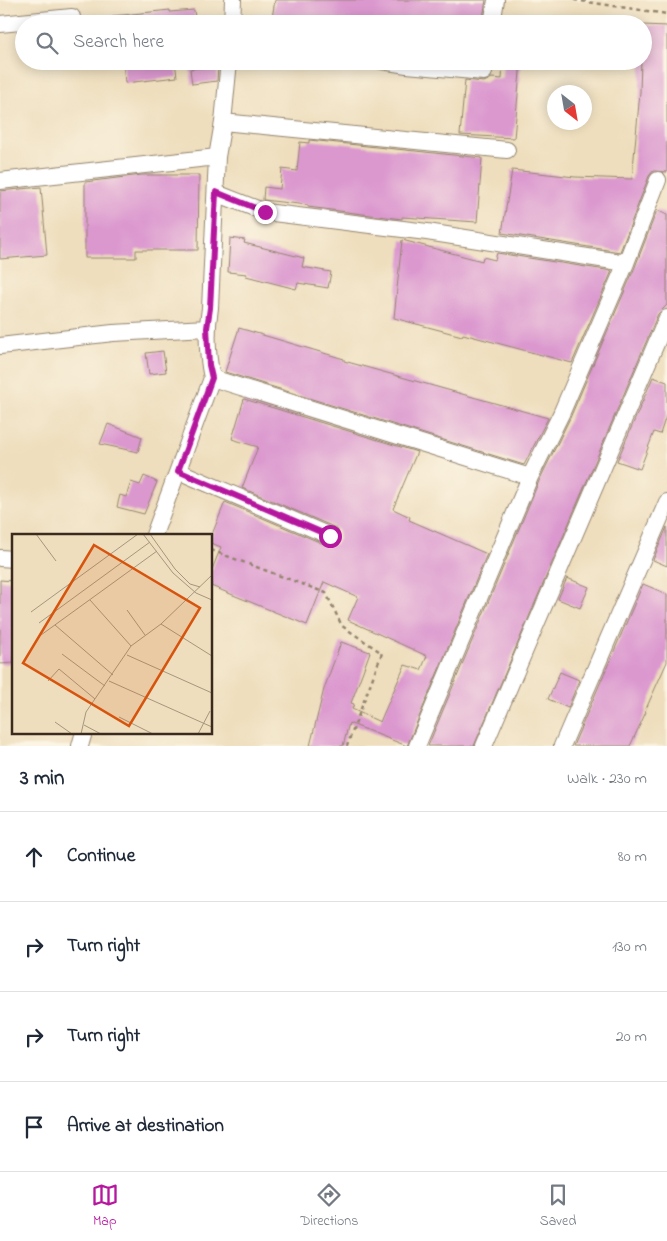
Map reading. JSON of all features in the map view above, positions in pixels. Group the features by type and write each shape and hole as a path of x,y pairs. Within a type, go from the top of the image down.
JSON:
{"street":[{"path":"232,15 233,0"},
{"path":"494,15 496,0"},
{"path":"0,24 15,23"},
{"path":"154,534 212,378 209,365 207,328 210,308 217,157 223,122 228,70"},
{"path":"462,70 484,72 484,70"},
{"path":"223,122 507,150"},
{"path":"0,181 217,157"},
{"path":"417,746 530,477 561,414 626,263 658,180"},
{"path":"216,192 265,212 427,232 626,263"},
{"path":"484,746 667,318"},
{"path":"0,346 114,333 207,328"},
{"path":"212,378 530,477"},
{"path":"178,471 330,536"},
{"path":"562,746 667,502"}],"path":[{"path":"574,0 667,14"},
{"path":"212,550 326,594 342,626 382,653 347,746"}],"building":[{"path":"275,0 486,0 484,15 272,15"},
{"path":"170,10 170,12 194,10 195,15 122,15"},
{"path":"652,25 667,26 667,172 653,171 649,176 620,252 502,233 512,170 575,177 632,179 641,70 652,70"},
{"path":"124,70 176,70 177,77 125,83"},
{"path":"190,70 218,70 217,81 192,84"},
{"path":"502,70 520,70 514,138 460,135 465,80 484,82 492,78 502,79"},
{"path":"309,140 482,158 477,222 402,217 402,219 263,200 264,187 280,189 282,169 297,171 300,142 309,143"},
{"path":"142,175 199,175 198,250 136,250 136,258 85,258 85,182"},
{"path":"41,187 47,255 0,259 0,191"},
{"path":"657,210 667,215 667,305 658,314 474,746 428,746 539,481 570,418 635,267"},
{"path":"230,238 245,240 244,243 304,258 302,267 331,272 328,288 298,283 296,289 246,276 247,274 228,272"},
{"path":"402,240 482,261 483,257 495,260 497,253 612,271 572,363 394,318"},
{"path":"239,328 344,359 344,361 548,418 524,465 225,372"},
{"path":"163,351 166,372 149,374 146,353"},
{"path":"653,377 667,382 667,413 660,434 654,432 640,469 617,461"},
{"path":"244,399 417,452 393,509 410,517 409,520 487,554 407,746 349,723 343,746 310,746 324,689 341,642 370,652 351,703 354,704 352,709 380,722 405,665 421,670 427,656 348,620 358,597 324,582 307,625 212,586 212,570 221,547 212,543 212,534 225,502 326,545 336,544 339,539 338,530 334,527 242,488 258,447 232,439"},
{"path":"108,424 142,437 138,452 100,444"},
{"path":"144,476 157,482 144,514 117,507 120,495 126,497 131,482 140,485"},
{"path":"667,527 667,566 653,560"},
{"path":"567,578 589,587 580,608 558,599"},
{"path":"0,580 12,581 12,663 0,664"},
{"path":"643,584 667,594 667,662 646,712 630,746 573,746"},
{"path":"560,672 579,680 568,708 548,699"}],"route":[{"path":"265,212 216,192 210,308 207,328 209,365 212,378 178,471 330,536"}]}
